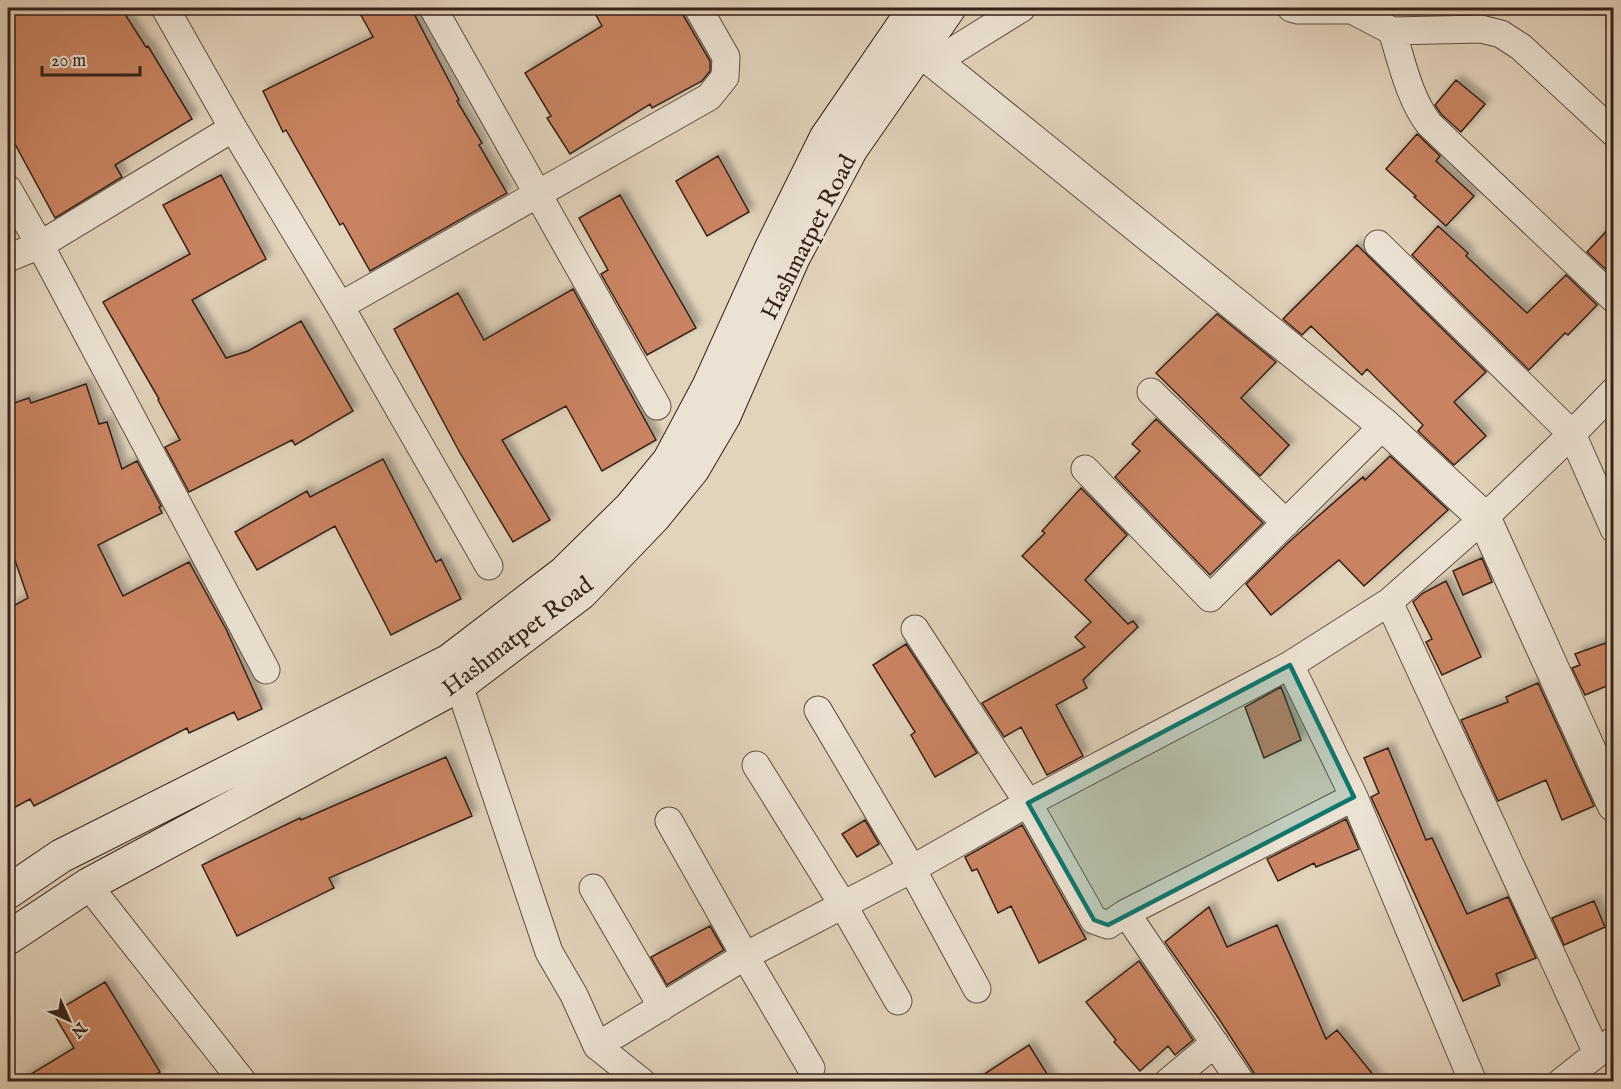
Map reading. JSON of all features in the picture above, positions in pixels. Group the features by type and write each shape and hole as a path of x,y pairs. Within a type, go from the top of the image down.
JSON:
{"main road":[{"path":"915,8 917,49 1384,425 1484,518 1614,805"},
{"path":"8,892 61,856 449,662 572,583 669,461 709,386 771,249 826,138 917,49 949,8"},
{"name":"Hashmatpet Road","path":"8,938 88,885 459,685 572,583"}],"street":[{"path":"165,8 489,566"},
{"path":"433,8 657,406"},
{"path":"340,306 709,97 725,77 726,57 698,8"},
{"path":"917,49 1022,8"},
{"path":"1291,8 1298,10 1353,9 1392,31 1481,30 1502,34 1521,47 1614,134"},
{"path":"1392,31 1413,96 1429,124 1614,299"},
{"path":"8,258 40,245 233,128"},
{"path":"8,189 266,670"},
{"path":"1378,244 1572,434 1614,529"},
{"path":"597,1046 745,956 912,869 1028,803 1290,665 1389,602 1484,518 1614,391"},
{"path":"1151,392 1286,523"},
{"path":"1085,469 1210,598 1384,425"},
{"path":"1389,602 1605,1047 1561,1082"},
{"path":"915,629 1028,803 1094,920 1108,925 1354,797"},
{"path":"1290,665 1354,797 1473,1082"},
{"path":"459,685 549,952 574,995 597,1046 642,1082"},
{"path":"818,710 912,869 977,989"},
{"path":"756,765 843,905 898,1001"},
{"path":"669,821 811,1068"},
{"path":"88,885 243,1082"},
{"path":"593,888 662,1007"},
{"path":"1126,914 1241,1082"},
{"path":"1168,1082 1215,1043"}],"highlighted area":[{"path":"1290,665 1354,797 1108,925 1094,920 1028,803"}],"building":[{"path":"8,8 121,8 146,47 148,46 192,119 115,165 122,177 55,218 8,131"},
{"path":"357,8 411,8 459,100 457,101 482,143 479,145 507,193 370,271 343,223 340,225 286,130 283,132 263,91 373,37"},
{"path":"592,8 679,8 710,61 710,71 702,81 652,108 650,104 570,154 547,118 551,116 525,73 602,26"},
{"path":"1456,80 1485,104 1461,132 1441,114 1435,105"},
{"path":"1417,134 1440,156 1436,161 1474,196 1446,226 1386,169"},
{"path":"718,156 749,212 707,236 676,181"},
{"path":"221,175 266,259 192,300 226,358 248,351 301,321 353,411 295,445 292,440 189,492 165,447 180,440 103,302 190,254 163,205"},
{"path":"620,195 696,328 647,355 601,274 608,270 579,218"},
{"path":"1614,223 1614,277 1587,252"},
{"path":"1438,226 1468,253 1466,256 1527,313 1566,275 1597,305 1568,335 1565,333 1529,370 1412,255"},
{"path":"1357,245 1486,372 1454,402 1486,436 1454,465 1418,431 1423,425 1367,369 1362,375 1311,326 1302,335 1283,319"},
{"path":"573,289 656,440 602,471 566,406 502,440 550,520 513,542 460,453 394,329 458,293 484,340"},
{"path":"1217,314 1276,362 1241,398 1289,445 1260,476 1156,373"},
{"path":"86,384 99,424 107,422 122,469 137,461 161,506 159,507 162,513 98,545 123,596 189,562 226,629 262,709 238,720 234,712 189,733 187,728 34,806 30,799 8,811 8,609 28,598 8,540 8,405 29,398 31,403"},
{"path":"1156,419 1263,523 1210,575 1115,477 1140,451 1132,444"},
{"path":"1390,456 1448,510 1364,586 1339,560 1271,615 1246,584 1290,541 1363,477 1365,480"},
{"path":"383,459 436,562 441,559 461,599 391,635 335,526 257,570 235,532 307,491 310,497"},
{"path":"1081,488 1127,535 1085,580 1128,624 1133,621 1138,627 1083,680 1087,688 1056,705 1083,756 1047,775 1021,727 1004,737 982,703 1085,647 1075,637 1091,622 1022,556 1045,533 1042,531"},
{"path":"1482,558 1492,582 1463,595 1453,571"},
{"path":"1446,581 1481,657 1442,675 1426,642 1432,639 1413,602 1423,593"},
{"path":"1614,640 1614,683 1585,695 1572,668 1580,665 1575,654"},
{"path":"906,644 977,753 935,777 911,735 915,732 873,665"},
{"path":"1538,683 1594,806 1562,820 1546,780 1498,801 1461,720 1508,702 1506,697"},
{"path":"1281,687 1301,740 1264,758 1245,707"},
{"path":"1388,748 1426,840 1432,838 1467,914 1508,897 1536,958 1496,974 1500,985 1463,1001 1371,797 1379,793 1364,758"},
{"path":"446,757 472,816 329,878 334,888 237,936 202,865 300,818 301,820"},
{"path":"1346,819 1359,849 1316,867 1314,863 1278,881 1267,859"},
{"path":"865,820 879,844 857,857 842,834"},
{"path":"1022,825 1086,939 1039,963 1011,906 998,913 977,869 972,871 965,857"},
{"path":"1594,901 1605,927 1564,945 1552,918"},
{"path":"1209,907 1227,947 1277,925 1326,1039 1337,1030 1379,1082 1257,1082 1254,1073 1219,1019 1165,942"},
{"path":"710,926 724,950 667,985 651,957"},
{"path":"1139,961 1193,1040 1175,1055 1168,1046 1140,1071 1114,1042 1116,1040 1086,1002"},
{"path":"105,982 160,1072 144,1082 18,1082 74,1048 53,1013"},
{"path":"1029,1045 1052,1082 972,1082"}]}
